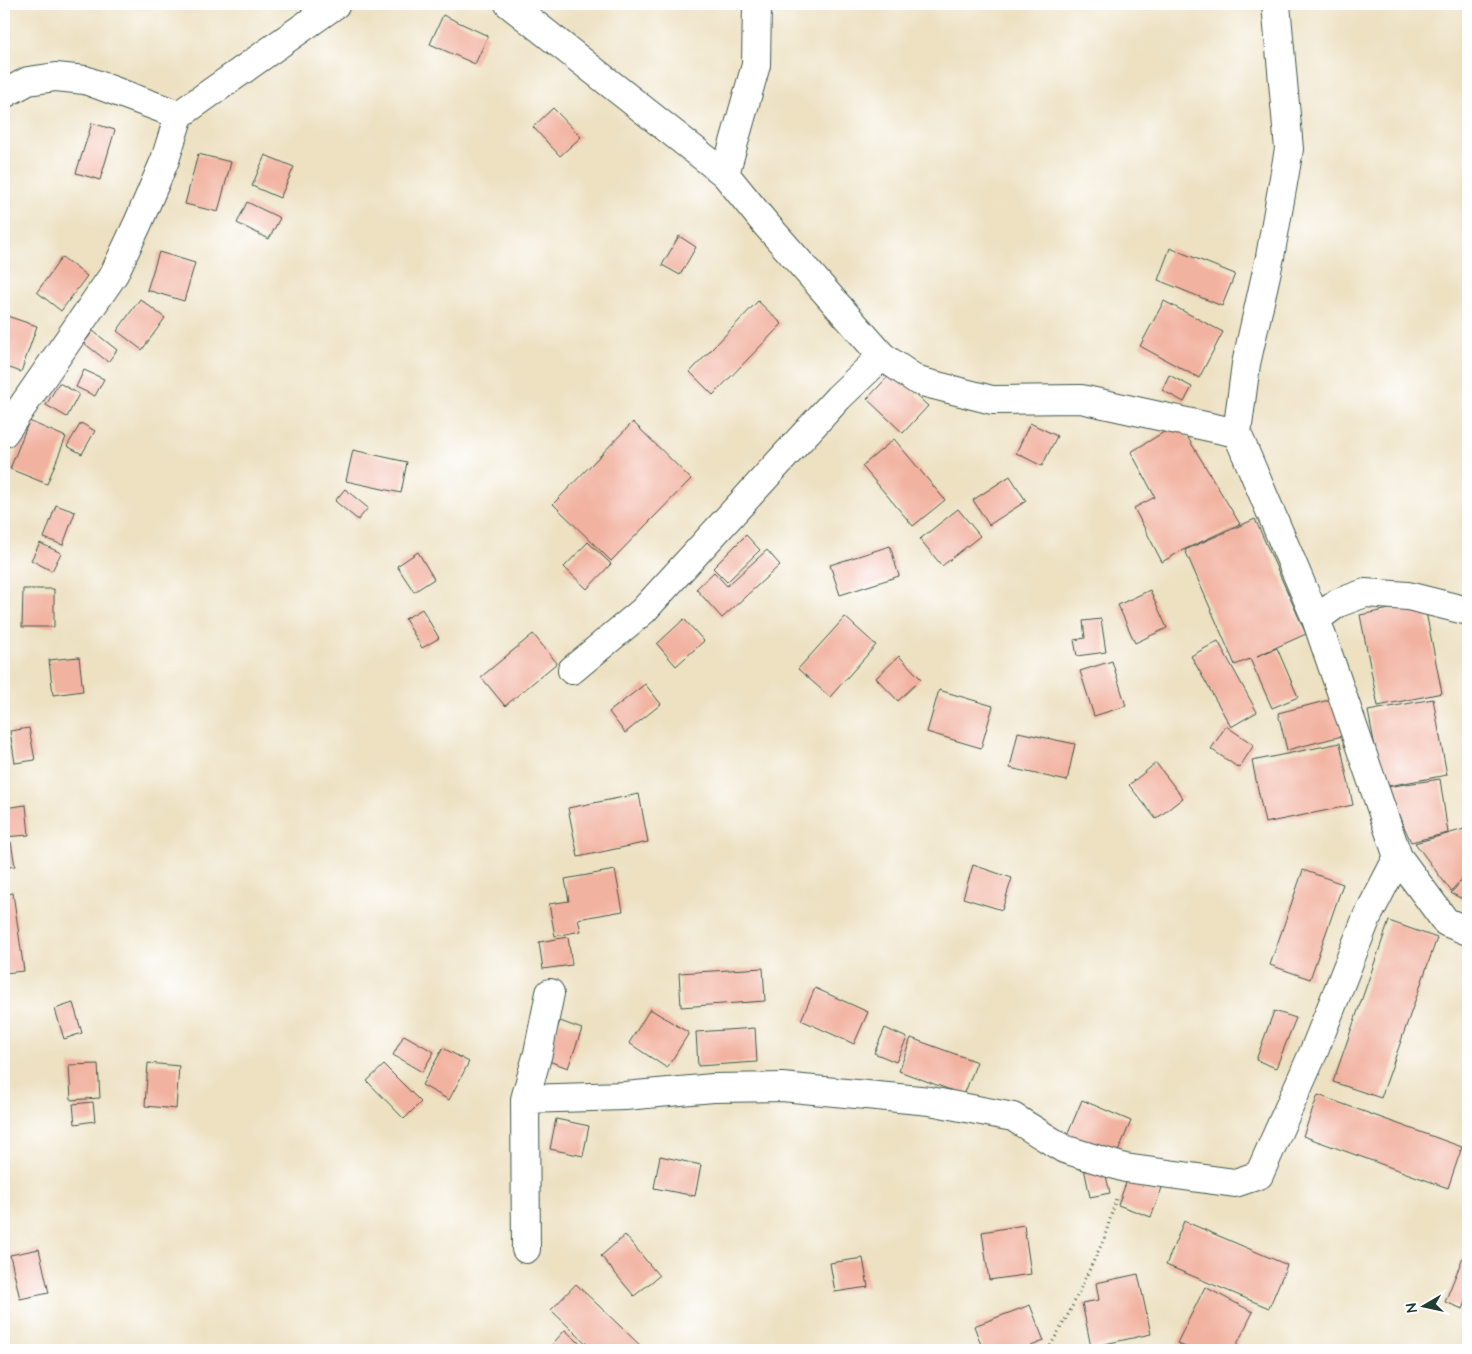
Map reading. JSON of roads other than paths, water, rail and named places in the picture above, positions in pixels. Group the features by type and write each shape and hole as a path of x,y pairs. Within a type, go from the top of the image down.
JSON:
{"street":[{"path":"4,433 114,274 165,160 179,115 336,4"},
{"path":"509,4 725,174 764,222 882,356 918,382 992,400 1081,399 1237,433"},
{"path":"725,174 756,66 756,4"},
{"path":"1276,4 1289,148 1270,258 1246,364 1237,433 1316,619 1398,857 1446,922 1468,931"},
{"path":"4,94 28,81 56,78 85,80 179,115"},
{"path":"572,670 643,611 838,398 882,356"},
{"path":"1316,619 1338,603 1366,593 1408,596 1468,611"},
{"path":"525,1099 626,1096 713,1088 782,1086 930,1101 1013,1117 1064,1149 1125,1168 1236,1183 1259,1174 1314,1051 1367,917 1398,857"},
{"path":"526,1249 525,1099 538,1053 550,993"}]}
